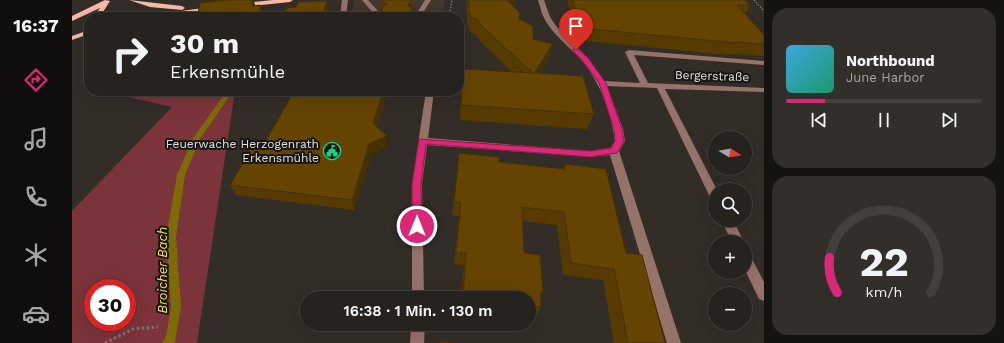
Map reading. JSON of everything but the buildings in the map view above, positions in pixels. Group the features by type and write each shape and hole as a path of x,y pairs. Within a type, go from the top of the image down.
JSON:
{"main road":[{"path":"132,0 150,5 202,10"},
{"path":"236,6 290,0"},
{"path":"100,12 107,1"},
{"path":"86,12 107,1"},
{"path":"187,12 220,8"},
{"path":"72,19 84,13"},
{"path":"72,38 84,34"}],"street":[{"path":"344,12 345,0"},
{"path":"364,0 376,12"},
{"path":"421,12 428,0"},
{"path":"542,0 547,17 554,27 585,60 602,83 618,129 620,141 614,151 674,343"},
{"path":"645,85 629,52 764,63"},
{"name":"Bergerstraße","path":"602,83 764,90"},
{"path":"660,86 708,183"},
{"path":"418,291 417,184 429,96"},
{"path":"422,141 590,154 614,151"},
{"path":"752,271 764,295"},
{"path":"417,343 418,331"}],"path":[{"path":"450,12 452,0"},
{"path":"754,0 764,11"},
{"path":"105,343 133,329 158,327"}],"shaded area":[{"path":"354,0 445,0 443,12 352,12"},
{"path":"124,96 234,96 197,343 72,343 72,211 172,107"}],"waterway":[{"name":"Broicher Bach","path":"168,343 171,338 176,307 171,237 181,175 197,138 226,96"}],"place":[{"name":"Feuerwache Herzogenrath Erkensmühle","path":"332,151"}],"route":[{"path":"417,226 417,184 422,141 590,154 614,151 620,141 618,129 602,83 576,50"}]}
